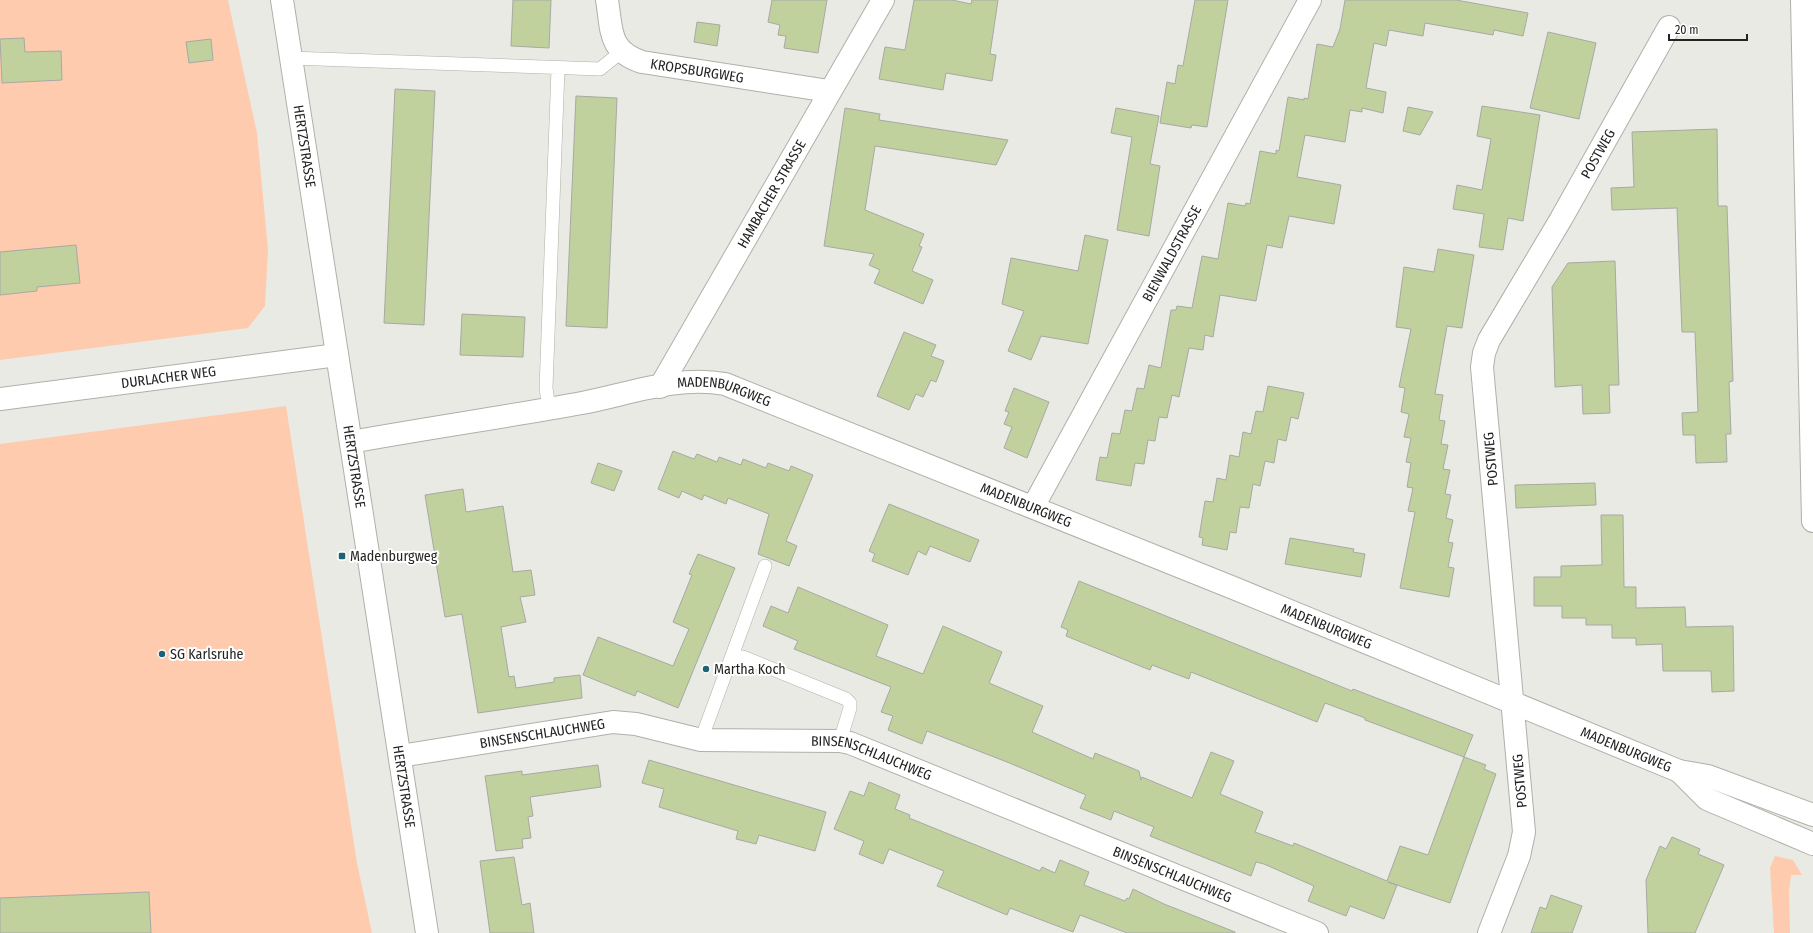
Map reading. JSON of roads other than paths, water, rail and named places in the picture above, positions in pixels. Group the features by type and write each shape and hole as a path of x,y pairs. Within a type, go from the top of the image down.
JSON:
{"street":[{"name":"HERTZSTRASSE","path":"282,0 427,933"},
{"path":"607,0 612,35 621,52"},
{"name":"HAMBACHER STRASSE","path":"660,387 829,91 883,0"},
{"name":"BIENWALDSTRASSE","path":"1033,507 1310,0"},
{"path":"1802,0 1808,36 1813,521"},
{"name":"POSTWEG","path":"1489,933 1519,856 1524,832 1482,367 1484,353 1489,340 1561,219 1669,27"},
{"name":"KROPSBURGWEG","path":"621,52 631,59 642,62 829,91"},
{"name":"DURLACHER WEG","path":"0,399 337,355"},
{"name":"MADENBURGWEG","path":"351,442 549,409 697,380 726,384 1033,507 1679,771 1708,776 1813,815"},
{"name":"BINSENSCHLAUCHWEG","path":"400,756 613,722 636,724 701,740 840,741 859,746 1317,933"},
{"name":"MADENBURGWEG","path":"1679,771 1707,799 1813,844"}],"lane":[{"path":"290,58 558,69 600,69 621,52"},
{"path":"549,409 546,388 558,69"},
{"path":"701,740 765,566"},
{"path":"730,662 737,657 743,657 846,698 850,703 850,708 840,741"}],"place":[{"name":"Madenburgweg","path":"342,556"},
{"name":"SG Karlsruhe","path":"162,654"},
{"name":"Martha Koch","path":"706,669"}]}
